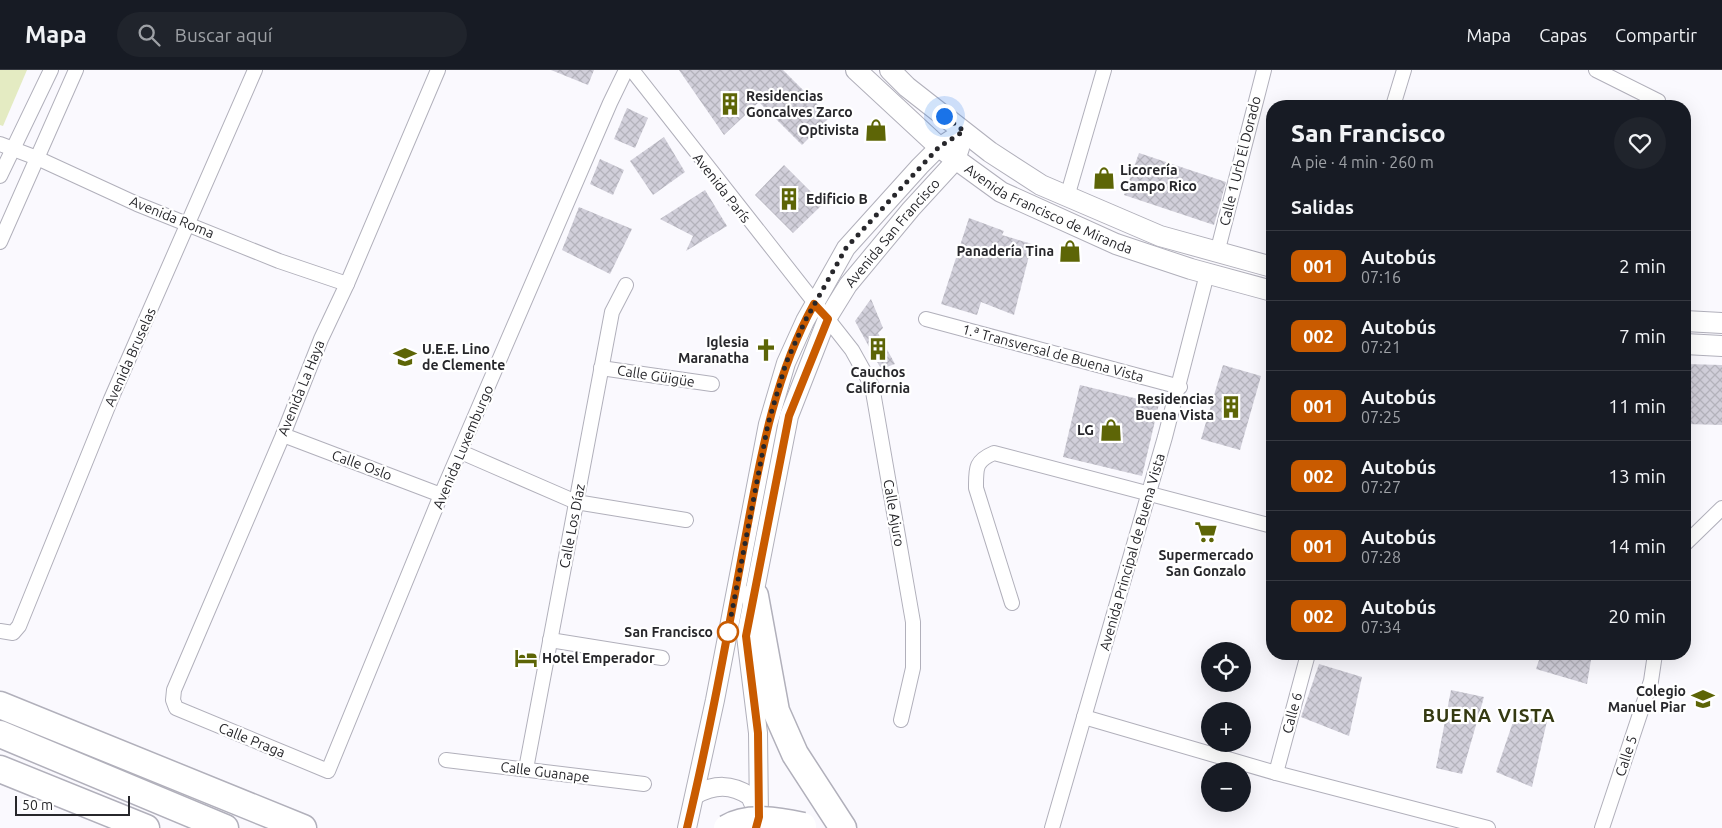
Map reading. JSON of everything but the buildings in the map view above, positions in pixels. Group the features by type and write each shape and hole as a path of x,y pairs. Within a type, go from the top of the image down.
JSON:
{"highway":[{"path":"755,596 776,711 795,754 843,828"},
{"path":"0,705 303,828"},
{"path":"0,734 224,828"},
{"path":"0,769 146,828"},
{"path":"0,774 97,828"},
{"path":"727,828 733,824 763,820 804,827"}],"main road":[{"name":"Avenida Francisco de Miranda","path":"856,70 939,147 1001,192 1116,244 1207,274 1266,289"},
{"name":"Avenida Francisco de Miranda","path":"890,70 907,87 990,152 1041,185 1160,236 1266,265"},
{"path":"1691,321 1722,323"},
{"path":"1691,344 1722,346"}],"street":[{"path":"0,176 51,70"},
{"path":"0,242 76,70"},
{"name":"Avenida Bruselas","path":"0,631 13,633 19,626 111,399 255,70"},
{"name":"Avenida La Haya","path":"176,708 173,700 174,690 283,436 321,339 347,284 438,70"},
{"name":"Avenida Luxemburgo","path":"328,771 441,495 626,70"},
{"name":"Avenida París","path":"632,70 814,304 828,319"},
{"path":"1067,197 1104,70"},
{"name":"Calle 1 Urb El Dorado","path":"1217,253 1264,70"},
{"path":"1395,100 1404,70"},
{"path":"1596,70 1656,100"},
{"name":"Avenida San Francisco","path":"687,828 768,424 786,363 814,304 846,248 939,147 964,131"},
{"name":"Avenida San Francisco","path":"757,822 758,733 746,636 789,416 828,319 848,285 873,252 935,181 956,160 964,131"},
{"name":"Avenida Roma","path":"0,144 37,158 137,204 347,284"},
{"name":"Avenida Principal de Buena Vista","path":"1052,828 1180,386 1207,274"},
{"name":"Calle Los Díaz","path":"526,769 612,312 626,285"},
{"name":"Calle Ajuro","path":"828,319 852,350 872,386 913,622 913,668 901,720"},
{"name":"1.ª Transversal de Buena Vista","path":"926,319 1180,386"},
{"name":"Calle Güigüe","path":"601,368 712,384"},
{"name":"Calle Oslo","path":"283,436 441,495"},
{"path":"461,452 576,502 686,520"},
{"path":"1012,603 976,488 976,468 982,458 994,453 1266,524"},
{"path":"1691,538 1722,508"},
{"path":"550,640 662,658"},
{"name":"Calle 6","path":"1276,773 1306,660"},
{"name":"Calle 5","path":"1602,828 1650,681 1655,660"},
{"name":"Calle Praga","path":"176,708 328,771"},
{"path":"1084,717 1276,773 1488,828"},
{"name":"Calle Guanape","path":"446,760 644,784"},
{"path":"695,795 717,786 740,790 750,796 757,822"}],"green space":[{"path":"0,70 27,70 3,126 0,125"}],"bus line":[{"name":"001","path":"687,828 715,700 768,424 786,363 814,304 828,319 799,386 789,416 746,636 758,733 759,817 756,828"}],"place":[{"name":"Residencias Goncalves Zarco","path":"730,104"},
{"name":"Optivista","path":"876,130"},
{"name":"Licorería Campo Rico","path":"1104,178"},
{"name":"Edificio B","path":"789,199"},
{"name":"Panadería Tina","path":"1070,251"},
{"name":"Cauchos California","path":"878,349"},
{"name":"Iglesia Maranatha","path":"766,350"},
{"name":"U.E.E. Lino de Clemente","path":"405,357"},
{"name":"Residencias Buena Vista","path":"1231,407"},
{"name":"LG","path":"1111,430"},
{"name":"Supermercado San Gonzalo","path":"1206,532"},
{"name":"San Francisco","path":"728,632"},
{"name":"Hotel Emperador","path":"526,658"},
{"name":"Colegio Manuel Piar","path":"1703,699"}],"district":[{"name":"BUENA VISTA","path":"1489,715"}],"route":[{"path":"728,632 768,424 786,363 834,265 846,248 885,203 939,147 964,131 944,116"}]}
